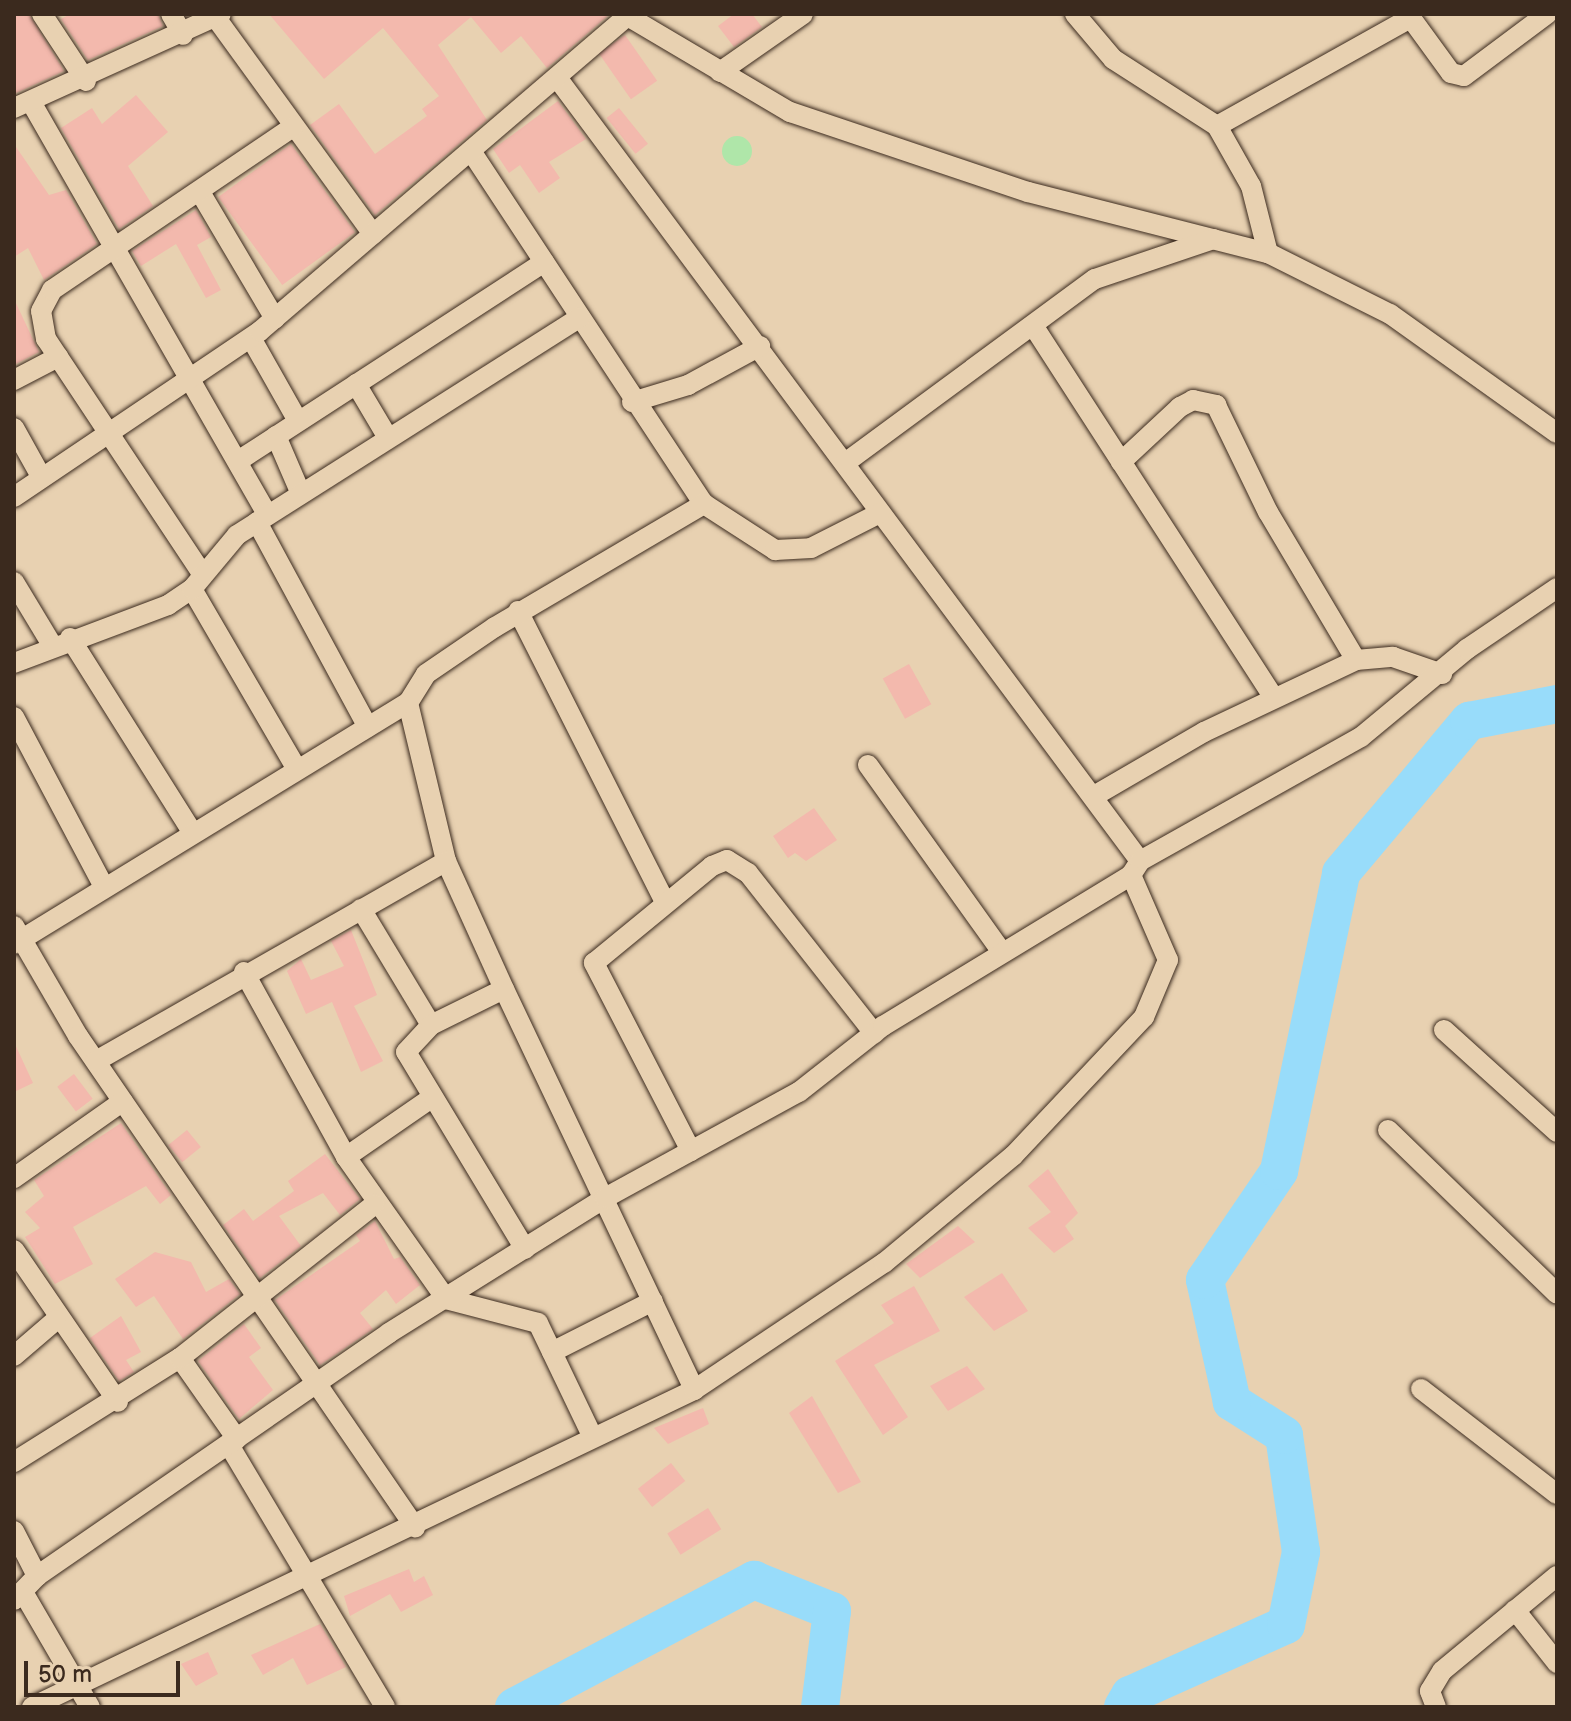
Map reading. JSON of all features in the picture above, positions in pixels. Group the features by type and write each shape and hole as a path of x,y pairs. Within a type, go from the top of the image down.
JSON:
{"street":[{"path":"42,14 86,81"},
{"path":"171,14 183,35"},
{"path":"720,72 803,14"},
{"path":"1075,14 1113,59 1217,126 1251,186 1268,253"},
{"path":"1217,126 1409,16 1451,73 1464,76 1547,14"},
{"path":"14,497 194,380 251,338 558,79 626,15 790,112 1028,192 1268,253 1390,314 1557,433"},
{"path":"368,727 262,518 238,461 194,380 119,246 22,105 86,81 218,16 373,234"},
{"path":"32,1707 415,1527 694,1390 884,1263 1001,1166 1144,1017 1168,960 1135,868 1094,796 558,79"},
{"path":"294,126 52,290 41,325 196,581 296,768"},
{"path":"471,151 632,402 704,504 775,550 811,548 880,513"},
{"path":"200,192 275,319"},
{"path":"845,463 1034,327 1095,279 1213,239"},
{"path":"238,461 544,262"},
{"path":"14,663 61,641 168,605 262,518 580,317"},
{"path":"1034,327 1274,698"},
{"path":"251,338 298,421"},
{"path":"632,402 688,385 760,346"},
{"path":"14,380 58,357"},
{"path":"356,384 388,438"},
{"path":"1121,462 1180,407 1193,400 1216,405 1268,512 1356,660"},
{"path":"14,428 42,478"},
{"path":"276,436 301,494"},
{"path":"415,1527 96,1061 17,936 104,887 408,703 426,674 518,611 704,504"},
{"path":"14,582 61,641 192,832"},
{"path":"25,1589 314,1382 605,1198 799,1092 874,1033 1001,951 1135,868 1361,737 1557,588"},
{"path":"518,611 665,902"},
{"path":"1094,796 1274,698 1356,660 1393,657 1442,674"},
{"path":"408,703 446,861 694,1390"},
{"path":"14,717 104,887"},
{"path":"868,765 1001,951"},
{"path":"691,1151 593,970 597,954 727,860 748,873 874,1033"},
{"path":"96,1061 244,972 446,861"},
{"path":"361,909 431,1025"},
{"path":"244,972 375,1204 446,1299 532,1318 552,1352 593,1438"},
{"path":"504,989 431,1025 406,1052 430,1099 525,1249"},
{"path":"1444,1030 1554,1121"},
{"path":"346,1157 430,1099"},
{"path":"14,1178 123,1101"},
{"path":"1388,1130 1557,1294"},
{"path":"14,1462 118,1402 180,1358 375,1204"},
{"path":"14,1250 56,1320 118,1402"},
{"path":"552,1352 653,1301"},
{"path":"14,1356 56,1320"},
{"path":"180,1358 312,1576 385,1707"},
{"path":"1421,1389 1557,1494"},
{"path":"14,1531 25,1589 90,1707"},
{"path":"1436,1707 1433,1682 1557,1576"},
{"path":"1515,1610 1557,1663"}],"green space":[{"path":"737,136 748,140 752,151 748,162 737,166 726,162 722,151 726,140"}],"building":[{"path":"14,14 29,14 64,71 14,94"},
{"path":"70,14 158,14 163,26 88,60 61,19"},
{"path":"269,14 610,14 547,68 521,36 501,53 471,17 438,45 487,120 375,215 310,125 339,104 375,154 427,116 422,109 439,96 383,28 324,79"},
{"path":"734,14 752,14 762,27 734,47 718,26"},
{"path":"625,35 657,81 631,99 599,53"},
{"path":"136,95 168,132 128,166 153,206 119,229 61,128 92,108 102,124"},
{"path":"558,101 586,139 549,162 560,178 539,193 520,165 509,173 493,149"},
{"path":"619,108 648,144 636,154 607,118"},
{"path":"14,144 49,195 66,190 97,244 44,280 28,248 14,257"},
{"path":"291,144 355,232 282,285 218,197"},
{"path":"196,210 211,237 197,245 221,290 206,298 176,244 141,266 132,251"},
{"path":"14,299 39,352 14,365"},
{"path":"909,664 931,704 905,719 883,679"},
{"path":"814,808 837,840 806,861 795,853 788,858 773,836"},
{"path":"351,930 377,995 354,1006 383,1061 361,1072 332,1002 306,1014 287,971 301,959 311,980 344,966 331,941"},
{"path":"14,1042 33,1083 14,1092"},
{"path":"74,1074 93,1099 76,1111 57,1087"},
{"path":"121,1123 171,1195 160,1204 146,1186 73,1227 93,1264 55,1284 25,1237 40,1228 25,1212 44,1196 34,1180"},
{"path":"187,1130 201,1147 182,1162 168,1145"},
{"path":"325,1154 360,1199 340,1215 323,1193 279,1216 301,1246 260,1278 223,1225 244,1209 253,1221 294,1191 288,1181"},
{"path":"1048,1169 1078,1213 1065,1226 1074,1239 1054,1253 1028,1228 1051,1212 1028,1186"},
{"path":"375,1221 394,1259 400,1257 420,1285 396,1304 386,1290 360,1313 373,1329 320,1365 275,1300 360,1241 356,1235"},
{"path":"958,1226 975,1242 920,1278 906,1264"},
{"path":"155,1252 191,1262 206,1292 229,1279 240,1294 183,1339 154,1296 136,1307 115,1279"},
{"path":"1002,1273 1028,1311 994,1331 964,1297"},
{"path":"914,1286 940,1331 874,1365 908,1417 883,1435 835,1361 894,1323 881,1305"},
{"path":"121,1316 141,1352 126,1360 134,1372 119,1381 90,1338"},
{"path":"244,1324 261,1348 249,1357 273,1390 239,1419 198,1361"},
{"path":"967,1366 985,1389 948,1411 930,1386"},
{"path":"812,1396 861,1482 838,1493 789,1413"},
{"path":"703,1408 709,1424 668,1444 654,1428"},
{"path":"671,1463 685,1481 652,1507 638,1489"},
{"path":"708,1508 721,1529 681,1555 667,1533"},
{"path":"409,1569 414,1582 424,1576 433,1595 401,1612 390,1594 350,1616 344,1596"},
{"path":"320,1624 346,1667 307,1685 293,1658 263,1675 251,1655"},
{"path":"208,1652 218,1674 196,1686 181,1664"}],"waterway":[{"path":"1123,1707 1130,1695 1286,1625 1301,1552 1284,1435 1232,1402 1205,1280 1279,1171 1341,873 1469,721 1557,704"},
{"path":"514,1707 754,1580 832,1611 820,1707"}]}
